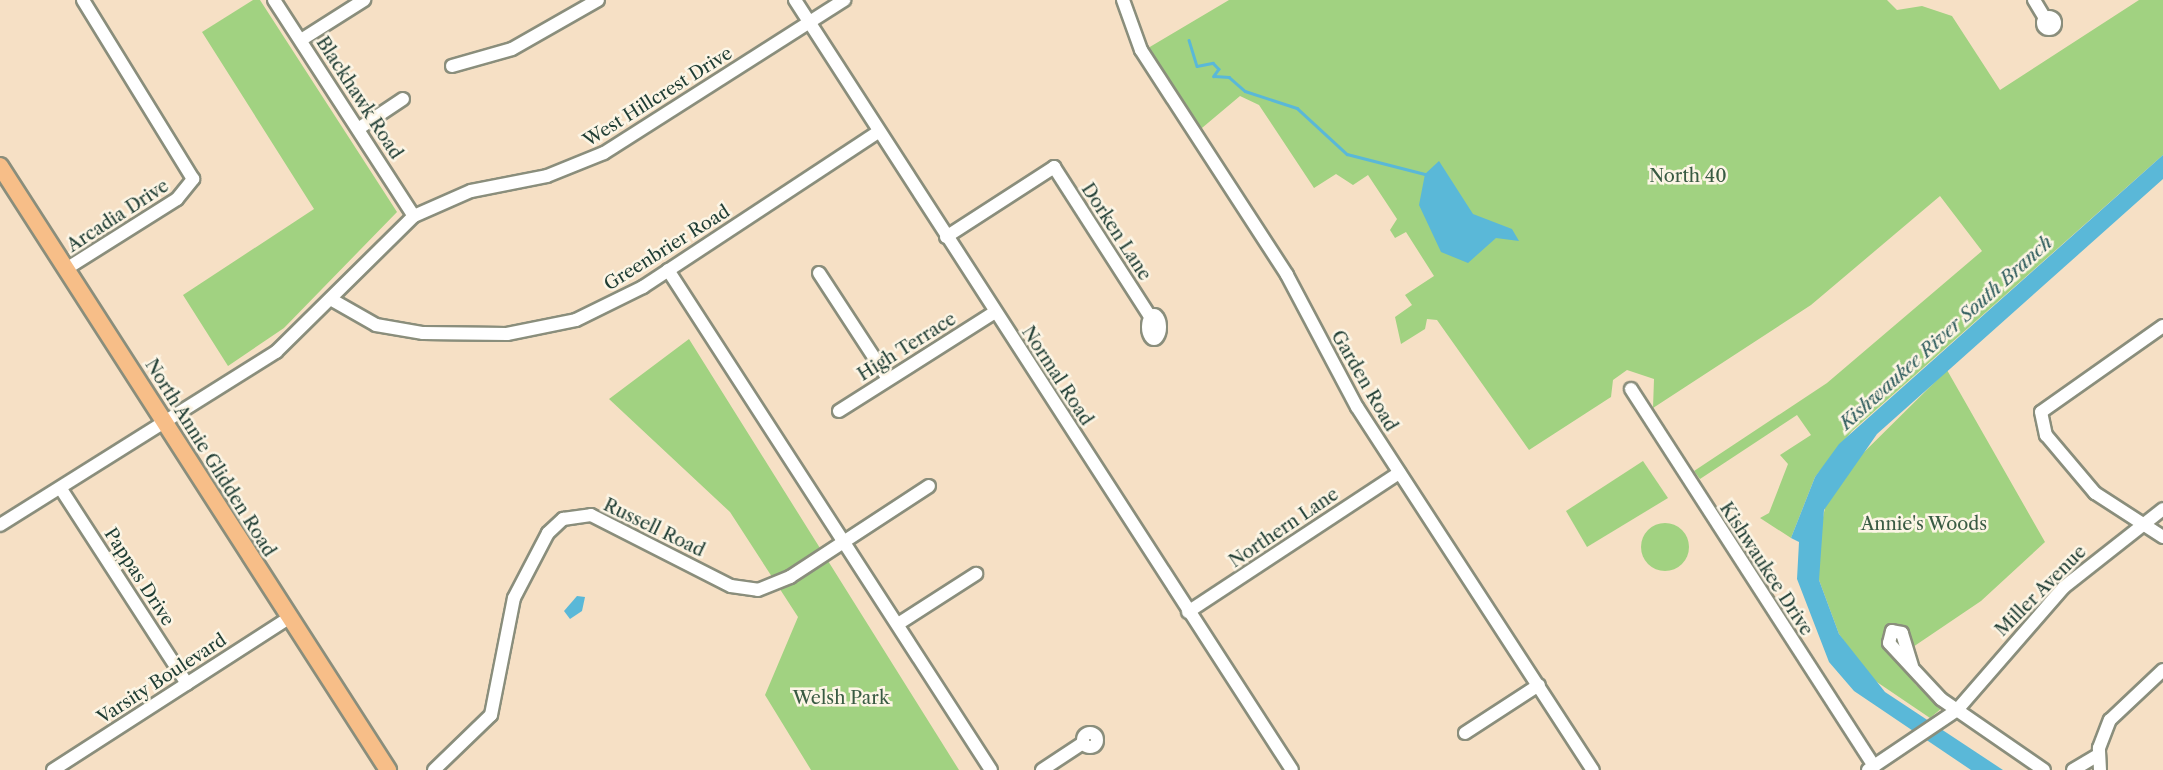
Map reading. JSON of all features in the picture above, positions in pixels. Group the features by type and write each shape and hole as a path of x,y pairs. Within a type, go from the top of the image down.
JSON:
{"main road":[{"name":"North Annie Glidden Road","path":"0,166 388,770"}],"street":[{"name":"Arcadia Drive","path":"66,269 187,191 193,173 83,0"},
{"name":"Blackhawk Road","path":"274,0 414,216"},
{"path":"301,40 364,0"},
{"path":"452,66 512,49 598,0"},
{"name":"Normal Road","path":"795,0 1292,770"},
{"name":"West Hillcrest Drive","path":"0,525 276,352 334,301 379,246 414,216 471,191 547,176 604,153 845,0"},
{"name":"Garden Road","path":"1123,0 1141,50 1287,275 1399,473 1593,770"},
{"path":"2034,0 2045,18"},
{"path":"358,129 403,99"},
{"name":"Greenbrier Road","path":"334,301 387,328 507,334 598,311 668,270 878,132"},
{"name":"Dorken Lane","path":"946,237 1054,167 1149,315"},
{"path":"668,270 992,770"},
{"path":"819,273 888,379"},
{"name":"High Terrace","path":"839,411 995,312"},
{"path":"2163,326 2048,402 2041,412 2046,435 2111,509 2163,537"},
{"name":"Kishwaukee Drive","path":"1631,389 1871,768"},
{"name":"Northern Lane","path":"1188,612 1399,473"},
{"name":"Russell Road","path":"434,770 491,715 503,632 548,533 574,514 602,519 747,590 778,583 929,486"},
{"name":"Pappas Drive","path":"61,489 187,684"},
{"name":"Miller Avenue","path":"1871,768 1957,710 2064,587 2139,525 2163,509"},
{"path":"898,624 976,573"},
{"name":"Varsity Boulevard","path":"53,770 289,618"},
{"path":"1912,666 1957,710 2043,770"},
{"path":"2100,770 2098,755 2115,714 2163,670"},
{"path":"1465,733 1539,685"},
{"path":"1042,770 1083,743"},
{"path":"2073,770 2098,755"}],"green space":[{"path":"253,0 260,0 397,212 284,328 228,366 183,295 314,209 202,32"},
{"name":"North 40","path":"1229,0 1887,0 1897,10 1922,6 1952,16 2000,90 2139,0 2163,0 2163,155 1852,431 1815,477 1791,538 1760,518 1769,513 1788,464 1780,455 1811,435 1797,415 1700,479 1694,471 1827,383 1982,251 1940,196 1811,305 1653,408 1654,379 1627,370 1613,380 1611,397 1529,450 1437,320 1427,319 1425,329 1401,344 1395,317 1412,305 1405,295 1434,276 1406,232 1395,238 1390,230 1397,219 1368,175 1353,185 1336,174 1314,188 1259,105 1240,96 1196,133 1143,51"},
{"name":"Welsh Park","path":"689,339 959,770 811,770 765,695 798,617 730,512 609,399"},
{"name":"Annie's Woods","path":"1947,370 2045,542 1981,601 1910,649 1885,633 1884,643 1916,685 1942,708 1930,718 1868,676 1839,634 1819,580 1818,540 1827,499 1847,469"},
{"path":"1643,461 1668,498 1587,547 1566,511"},
{"path":"1665,523 1674,524 1682,530 1688,538 1688,556 1682,564 1674,570 1665,571 1656,570 1648,564 1642,556 1641,547 1642,538 1648,530 1656,524"}],"water":[{"path":"2163,155 2163,179 1877,434 1824,510 1819,580 1839,634 1885,692 2003,770 1971,770 1854,691 1829,662 1797,579 1799,542 1791,538 1815,477 1839,444"},
{"path":"1439,161 1473,214 1512,229 1519,241 1496,238 1468,263 1441,252 1419,205 1425,174"},
{"path":"577,596 585,597 582,611 570,619 564,611"}],"waterway":[{"path":"1189,40 1197,66 1213,63 1219,69 1214,76 1229,77 1245,91 1297,108 1347,154 1425,174"}],"water label":[{"name":"Kishwaukee River South Branch","path":"1946,333"}]}
